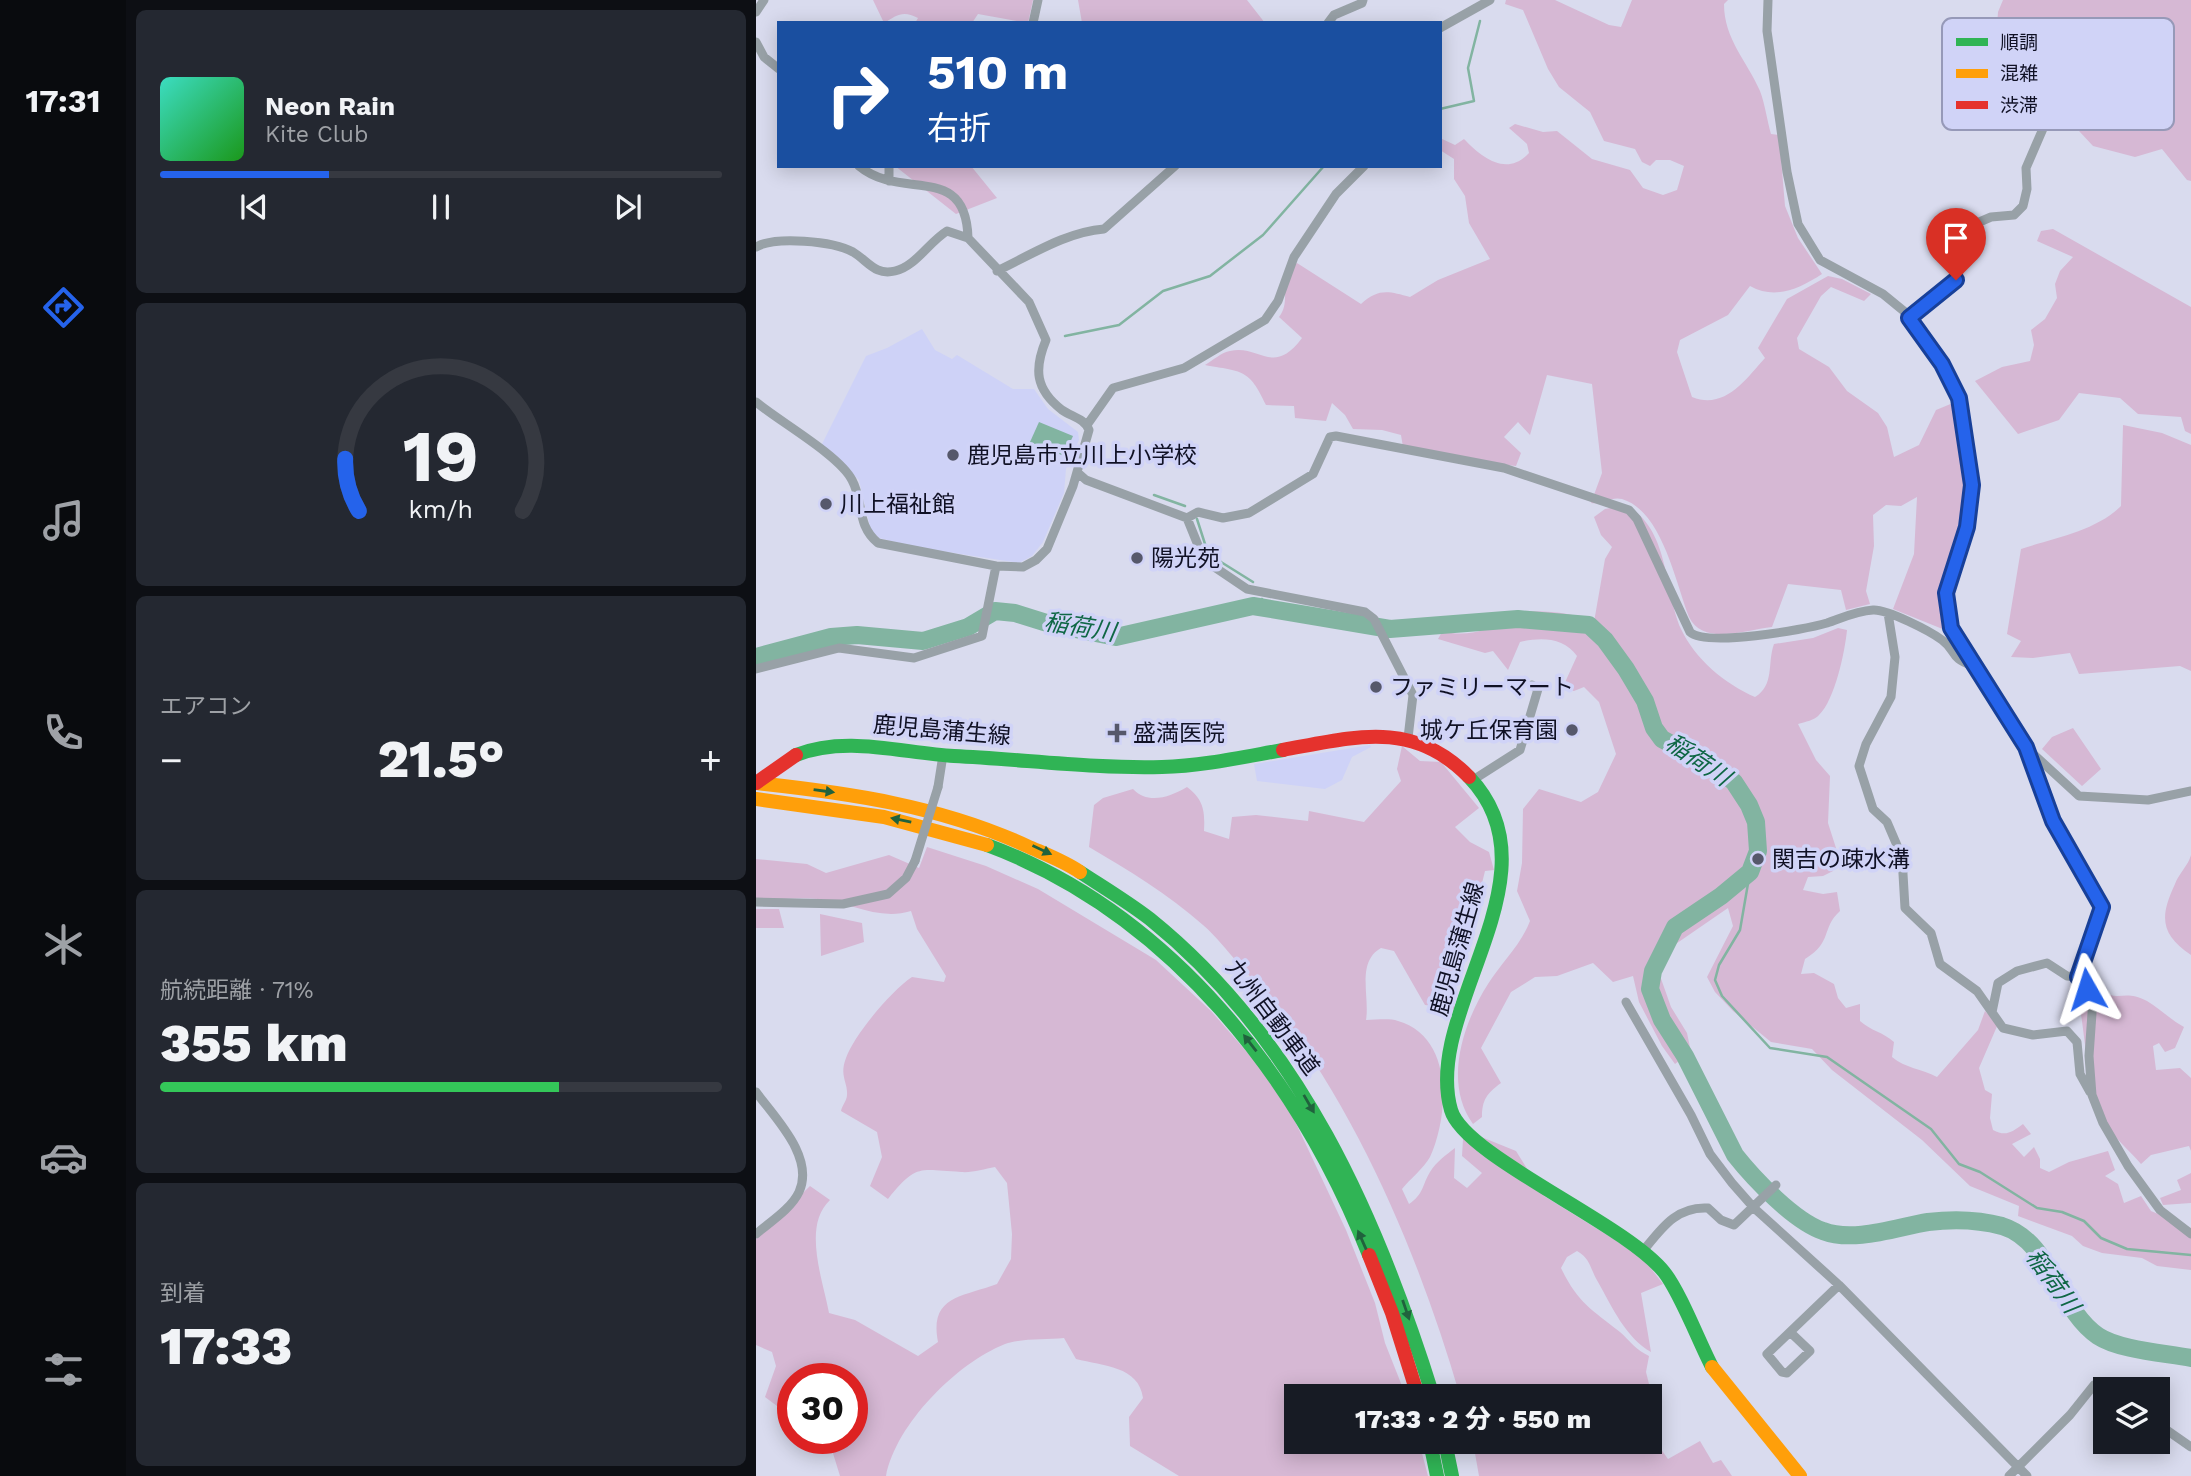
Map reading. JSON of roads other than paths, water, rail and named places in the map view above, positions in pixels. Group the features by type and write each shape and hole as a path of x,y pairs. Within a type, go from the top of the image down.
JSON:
{"main road":[{"name":"鹿児島蒲生線","path":"756,783 796,755 814,748 841,745 943,755 1161,767 1222,761 1362,735 1408,738 1437,750 1473,780 1492,811 1501,845 1501,868 1491,926 1446,1060 1448,1104 1458,1123 1477,1143 1643,1251 1674,1288 1713,1370 1800,1476"},
{"name":"九州自動車道","path":"756,783 899,803 946,814 1016,838 1112,890 1196,956 1233,996 1279,1054 1341,1160 1396,1279 1429,1384"},
{"name":"九州自動車道","path":"756,799 896,818 942,830 1009,853 1102,903 1185,968 1266,1064 1328,1168 1377,1275 1414,1384"},
{"path":"1432,1454 1437,1476"},
{"path":"1447,1454 1452,1476"}],"street":[{"path":"756,12 765,0"},
{"path":"1033,21 1038,0"},
{"path":"1330,21 1334,15 1362,4 1363,0"},
{"path":"1442,27 1490,0"},
{"path":"1768,0 1767,31 1787,172 1798,224 1820,260 1882,294 1909,318 1949,375 1963,419 1972,485 1970,509 1946,593 1951,628 2026,747 2053,821 2102,907 2078,977"},
{"path":"756,42 764,57 777,67"},
{"path":"1909,318 1956,280 1977,223 1990,217 2014,215 2022,206 2027,189 2026,168 2042,130"},
{"path":"863,168 889,181 940,187 951,193 960,201 967,215 968,238"},
{"path":"889,168 889,181"},
{"path":"998,271 1055,243 1089,230 1104,229 1173,168"},
{"path":"1087,425 1113,388 1184,368 1265,320 1278,301 1294,257 1336,194 1362,168"},
{"path":"756,247 772,240 839,247 852,252 880,272 889,272 907,266 947,231 968,238 1029,302 1043,328 1046,340 1037,361 1039,381 1063,410 1087,425 1089,430 1077,472 1047,549 1036,560 1023,567 996,566 878,542 868,534 862,523 852,478 820,447 789,428 756,402"},
{"path":"1077,472 1086,480 1187,518 1199,512 1223,518 1249,513 1313,474 1330,437 1356,438 1504,468 1626,508 1637,519 1690,632 1699,638 1724,639 1826,623 1871,610 1888,613 1944,640 1957,661 1973,666"},
{"path":"1187,518 1204,560 1248,589 1365,612 1374,619 1413,695 1408,738"},
{"path":"756,669 839,648 914,658 982,636 996,566"},
{"path":"1888,613 1895,657 1891,697 1862,753 1860,772 1873,809 1887,822 1902,857 1905,908 1931,933 1940,964 1977,991 2003,1028 2033,1035 2067,1031 2077,1042 2080,1074 2103,1124 2127,1166 2160,1210 2191,1234"},
{"path":"1473,780 1520,750 1538,689 1532,685"},
{"path":"2026,747 2079,796 2148,800 2191,791"},
{"path":"756,902 843,904 888,894 906,878 915,860 938,788 943,755"},
{"path":"1992,1012 1998,983 2017,971 2047,963 2067,976 2078,977"},
{"path":"2078,977 2093,999 2089,1056 2092,1097"},
{"path":"1626,1002 1691,1115 1710,1154 1754,1208 1839,1285 2027,1476"},
{"path":"756,1092 792,1143 801,1162 803,1177 798,1193 756,1234"},
{"path":"1643,1251 1670,1219 1678,1214 1698,1207 1708,1208 1721,1220 1734,1225 1776,1185"},
{"path":"1790,1332 1810,1351 1787,1373 1782,1372 1767,1354 1839,1285"},
{"path":"2010,1476 2075,1409 2093,1386"},
{"path":"2170,1432 2191,1447"}],"waterway":[{"path":"1442,109 1474,101 1468,68 1480,21"},
{"path":"1065,336 1119,325 1163,291 1210,276 1263,235 1322,168"},
{"path":"1154,495 1185,506"},
{"path":"1197,519 1205,544 1221,562 1253,582"},
{"path":"1262,599 1266,608"},
{"name":"稲荷川","path":"756,657 831,637 857,635 923,641 968,627 995,611 1015,613 1050,624 1116,637 1253,606 1390,629 1518,619 1589,625 1605,640 1626,669 1645,701 1654,728 1662,739 1719,770 1734,782 1756,822 1758,851 1750,872 1721,896 1675,927 1653,971 1650,989 1662,1020 1685,1056 1735,1155 1787,1209 1823,1231 1862,1235 1928,1222 1947,1221 1975,1221 2002,1226 2019,1234 2032,1246 2073,1310 2098,1336 2130,1348 2191,1358"},
{"path":"1750,872 1740,930 1719,965 1715,980 1722,996 1770,1048 1827,1057 1931,1129 1959,1164 1980,1172 2037,1208 2062,1212 2084,1221 2101,1238 2127,1249 2191,1255"}],"place":[{"name":"鹿児島市立川上小学校","path":"953,455"},
{"name":"川上福祉館","path":"826,504"},
{"name":"陽光苑","path":"1137,558"},
{"name":"ファミリーマート","path":"1376,687"},
{"name":"城ケ丘保育園","path":"1572,730"},
{"name":"盛満医院","path":"1117,733"},
{"name":"関吉の疎水溝","path":"1758,859"}]}
